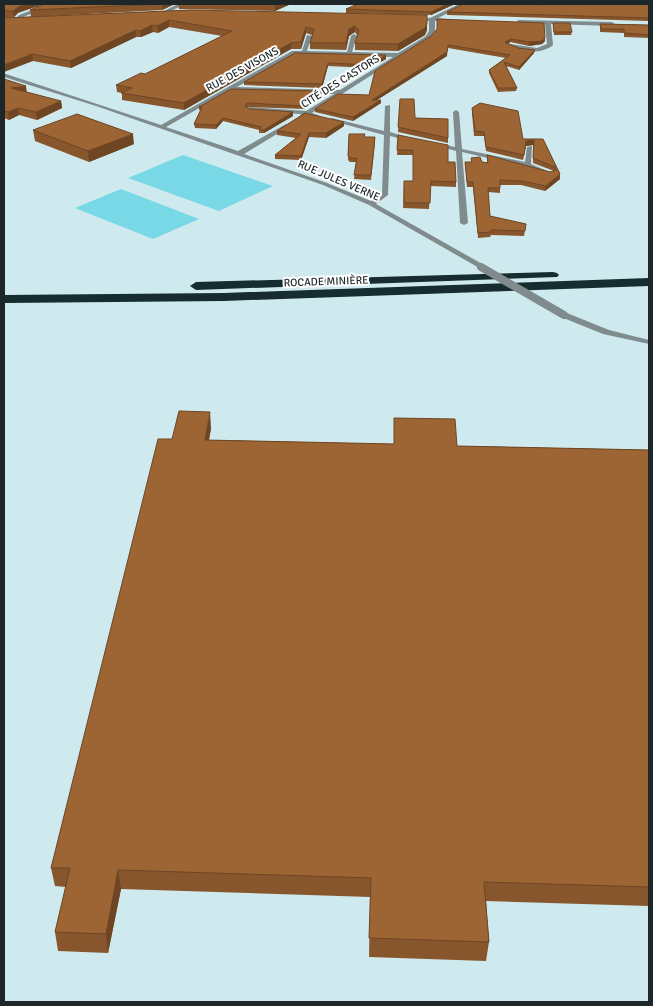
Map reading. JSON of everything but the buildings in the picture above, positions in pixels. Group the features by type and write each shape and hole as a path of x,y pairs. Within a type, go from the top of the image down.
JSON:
{"highway":[{"name":"ROCADE MINIÈRE","path":"4,289 225,286 649,272"},
{"name":"ROCADE MINIÈRE","path":"4,299 243,296 649,282"}],"street":[{"path":"18,20 21,16 52,4"},
{"path":"182,12 160,13 186,4"},
{"path":"432,20 462,4"},
{"path":"407,19 456,20"},
{"path":"11,20 30,20"},
{"name":"CITÉ DES CASTORS","path":"240,154 307,114 431,34 432,20"},
{"path":"510,22 615,24"},
{"path":"510,46 537,49 548,48 550,45 548,23"},
{"path":"304,52 310,36"},
{"path":"349,54 354,36"},
{"name":"RUE DES VISONS","path":"161,127 294,52 398,55"},
{"name":"RUE JULES VERNE","path":"4,75 325,184 372,204 564,315 606,332 649,342"},
{"path":"228,88 341,92"},
{"path":"372,204 385,195 388,106"},
{"path":"250,109 307,114 415,140"},
{"path":"456,112 464,222"},
{"path":"433,144 528,166 552,174"},
{"path":"528,166 530,147"}],"shaded area":[{"path":"183,155 273,186 219,211 128,178"},
{"path":"121,189 199,219 153,239 75,208"}]}
